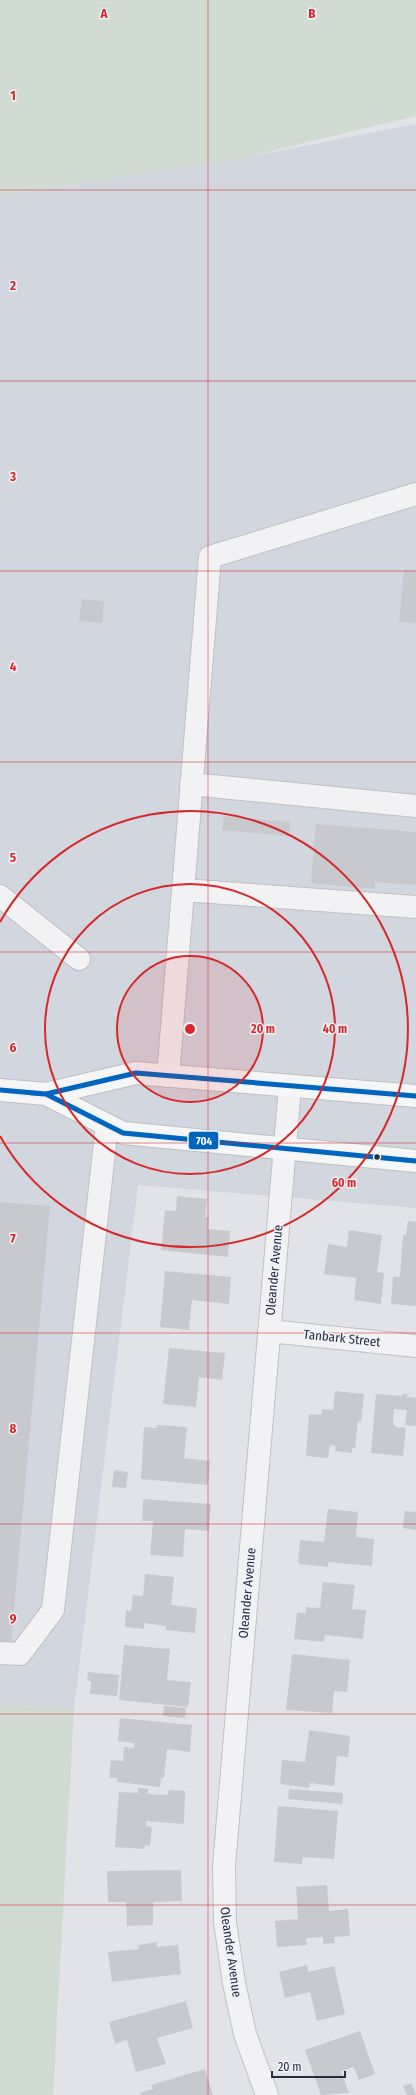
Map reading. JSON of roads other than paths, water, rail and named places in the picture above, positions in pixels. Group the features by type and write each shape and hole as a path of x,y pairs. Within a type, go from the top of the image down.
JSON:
{"main road":[{"path":"0,1090 46,1094 136,1073 290,1087 416,1096"},
{"path":"46,1094 123,1133 284,1147 416,1161"}],"street":[{"path":"168,1076 210,557 416,494"},
{"path":"191,784 416,806"},
{"path":"182,890 416,907"},
{"path":"0,896 79,959"},
{"name":"Oleander Avenue","path":"267,2095 245,2034 234,1983 225,1922 224,1866 290,1087"},
{"path":"0,1653 20,1654 54,1610 107,1125"},
{"name":"Tanbark Street","path":"269,1331 416,1346"}]}
